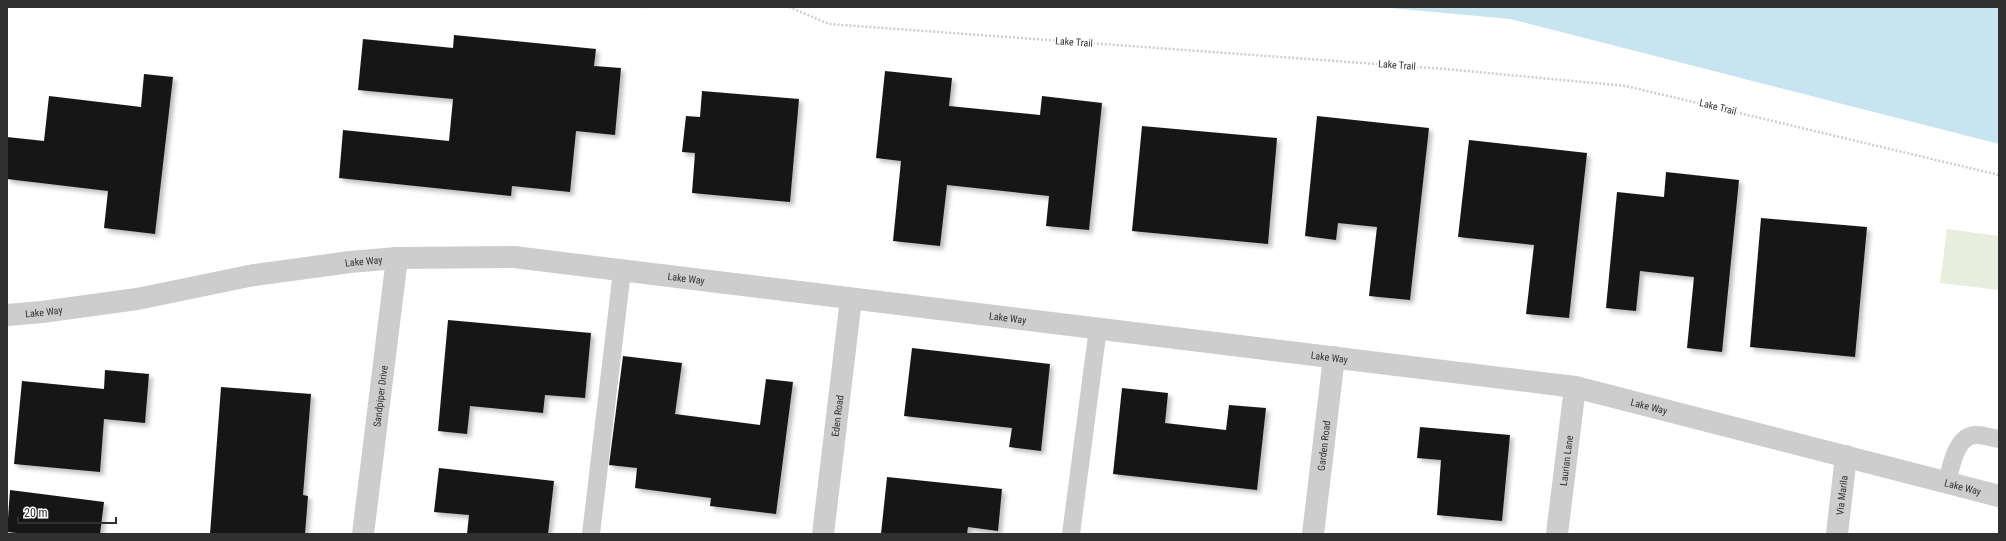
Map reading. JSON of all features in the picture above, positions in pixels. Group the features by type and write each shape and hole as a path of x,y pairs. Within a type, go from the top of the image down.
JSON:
{"street":[{"name":"Lake Way","path":"7,315 42,312 137,299 254,274 350,262 397,258 514,257 1575,387 1999,496"},
{"name":"Sandpiper Drive","path":"363,534 397,258"},
{"name":"Eden Road","path":"823,534 851,298"},
{"name":"Garden Road","path":"1313,534 1334,357"},
{"name":"Laurian Lane","path":"1557,534 1575,387"},
{"name":"Via Marila","path":"1837,534 1846,456"}],"lane":[{"path":"591,534 622,271"},
{"path":"1071,534 1098,328"},
{"path":"1947,482 1954,456 1964,439 1976,434 1999,439"}],"path":[{"path":"640,7 646,7"},
{"name":"Lake Trail","path":"789,7 829,24 1445,69 1626,86 1709,104 1999,176"}],"green space":[{"path":"1947,229 1999,236 1999,290 1940,283"}],"water":[{"path":"1379,7 1999,7 1999,144 1510,19"}],"building":[{"path":"454,35 596,49 594,66 621,68 615,135 576,131 570,192 512,186 511,196 339,178 343,130 449,141 453,99 358,90 363,39 453,48"},
{"path":"885,71 952,78 949,106 1040,115 1042,96 1102,103 1089,230 1046,226 1049,196 947,185 940,246 893,241 901,161 876,158"},
{"path":"144,74 173,77 155,234 104,228 108,191 7,179 7,137 44,141 49,96 141,107"},
{"path":"702,91 799,99 790,202 692,193 695,153 682,152 686,116 700,117"},
{"path":"1317,116 1429,128 1410,300 1369,296 1377,227 1338,223 1336,240 1305,236"},
{"path":"1142,126 1277,138 1268,244 1132,231"},
{"path":"1469,140 1587,153 1569,318 1526,314 1534,245 1458,237"},
{"path":"1666,172 1739,180 1722,352 1687,348 1694,277 1640,271 1636,311 1606,308 1617,192 1664,197"},
{"path":"1761,218 1867,227 1855,357 1750,347"},
{"path":"448,320 591,333 585,398 545,395 543,413 470,406 467,434 438,431"},
{"path":"912,348 1050,364 1041,451 1009,447 1012,428 904,416"},
{"path":"623,356 682,363 675,414 760,425 766,379 793,382 776,514 710,506 711,498 635,488 637,468 609,465"},
{"path":"105,370 149,374 145,423 104,419 100,472 14,464 22,381 104,389"},
{"path":"221,387 311,394 303,495 308,496 305,534 210,534"},
{"path":"1122,388 1168,393 1165,423 1226,430 1229,405 1266,408 1257,490 1113,474"},
{"path":"1420,427 1510,435 1502,521 1437,515 1441,460 1417,458"},
{"path":"439,468 554,481 548,534 467,534 469,515 434,512"},
{"path":"887,477 1002,489 998,531 968,527 967,534 881,534"},
{"path":"10,490 104,502 100,534 27,534 7,532"}]}
